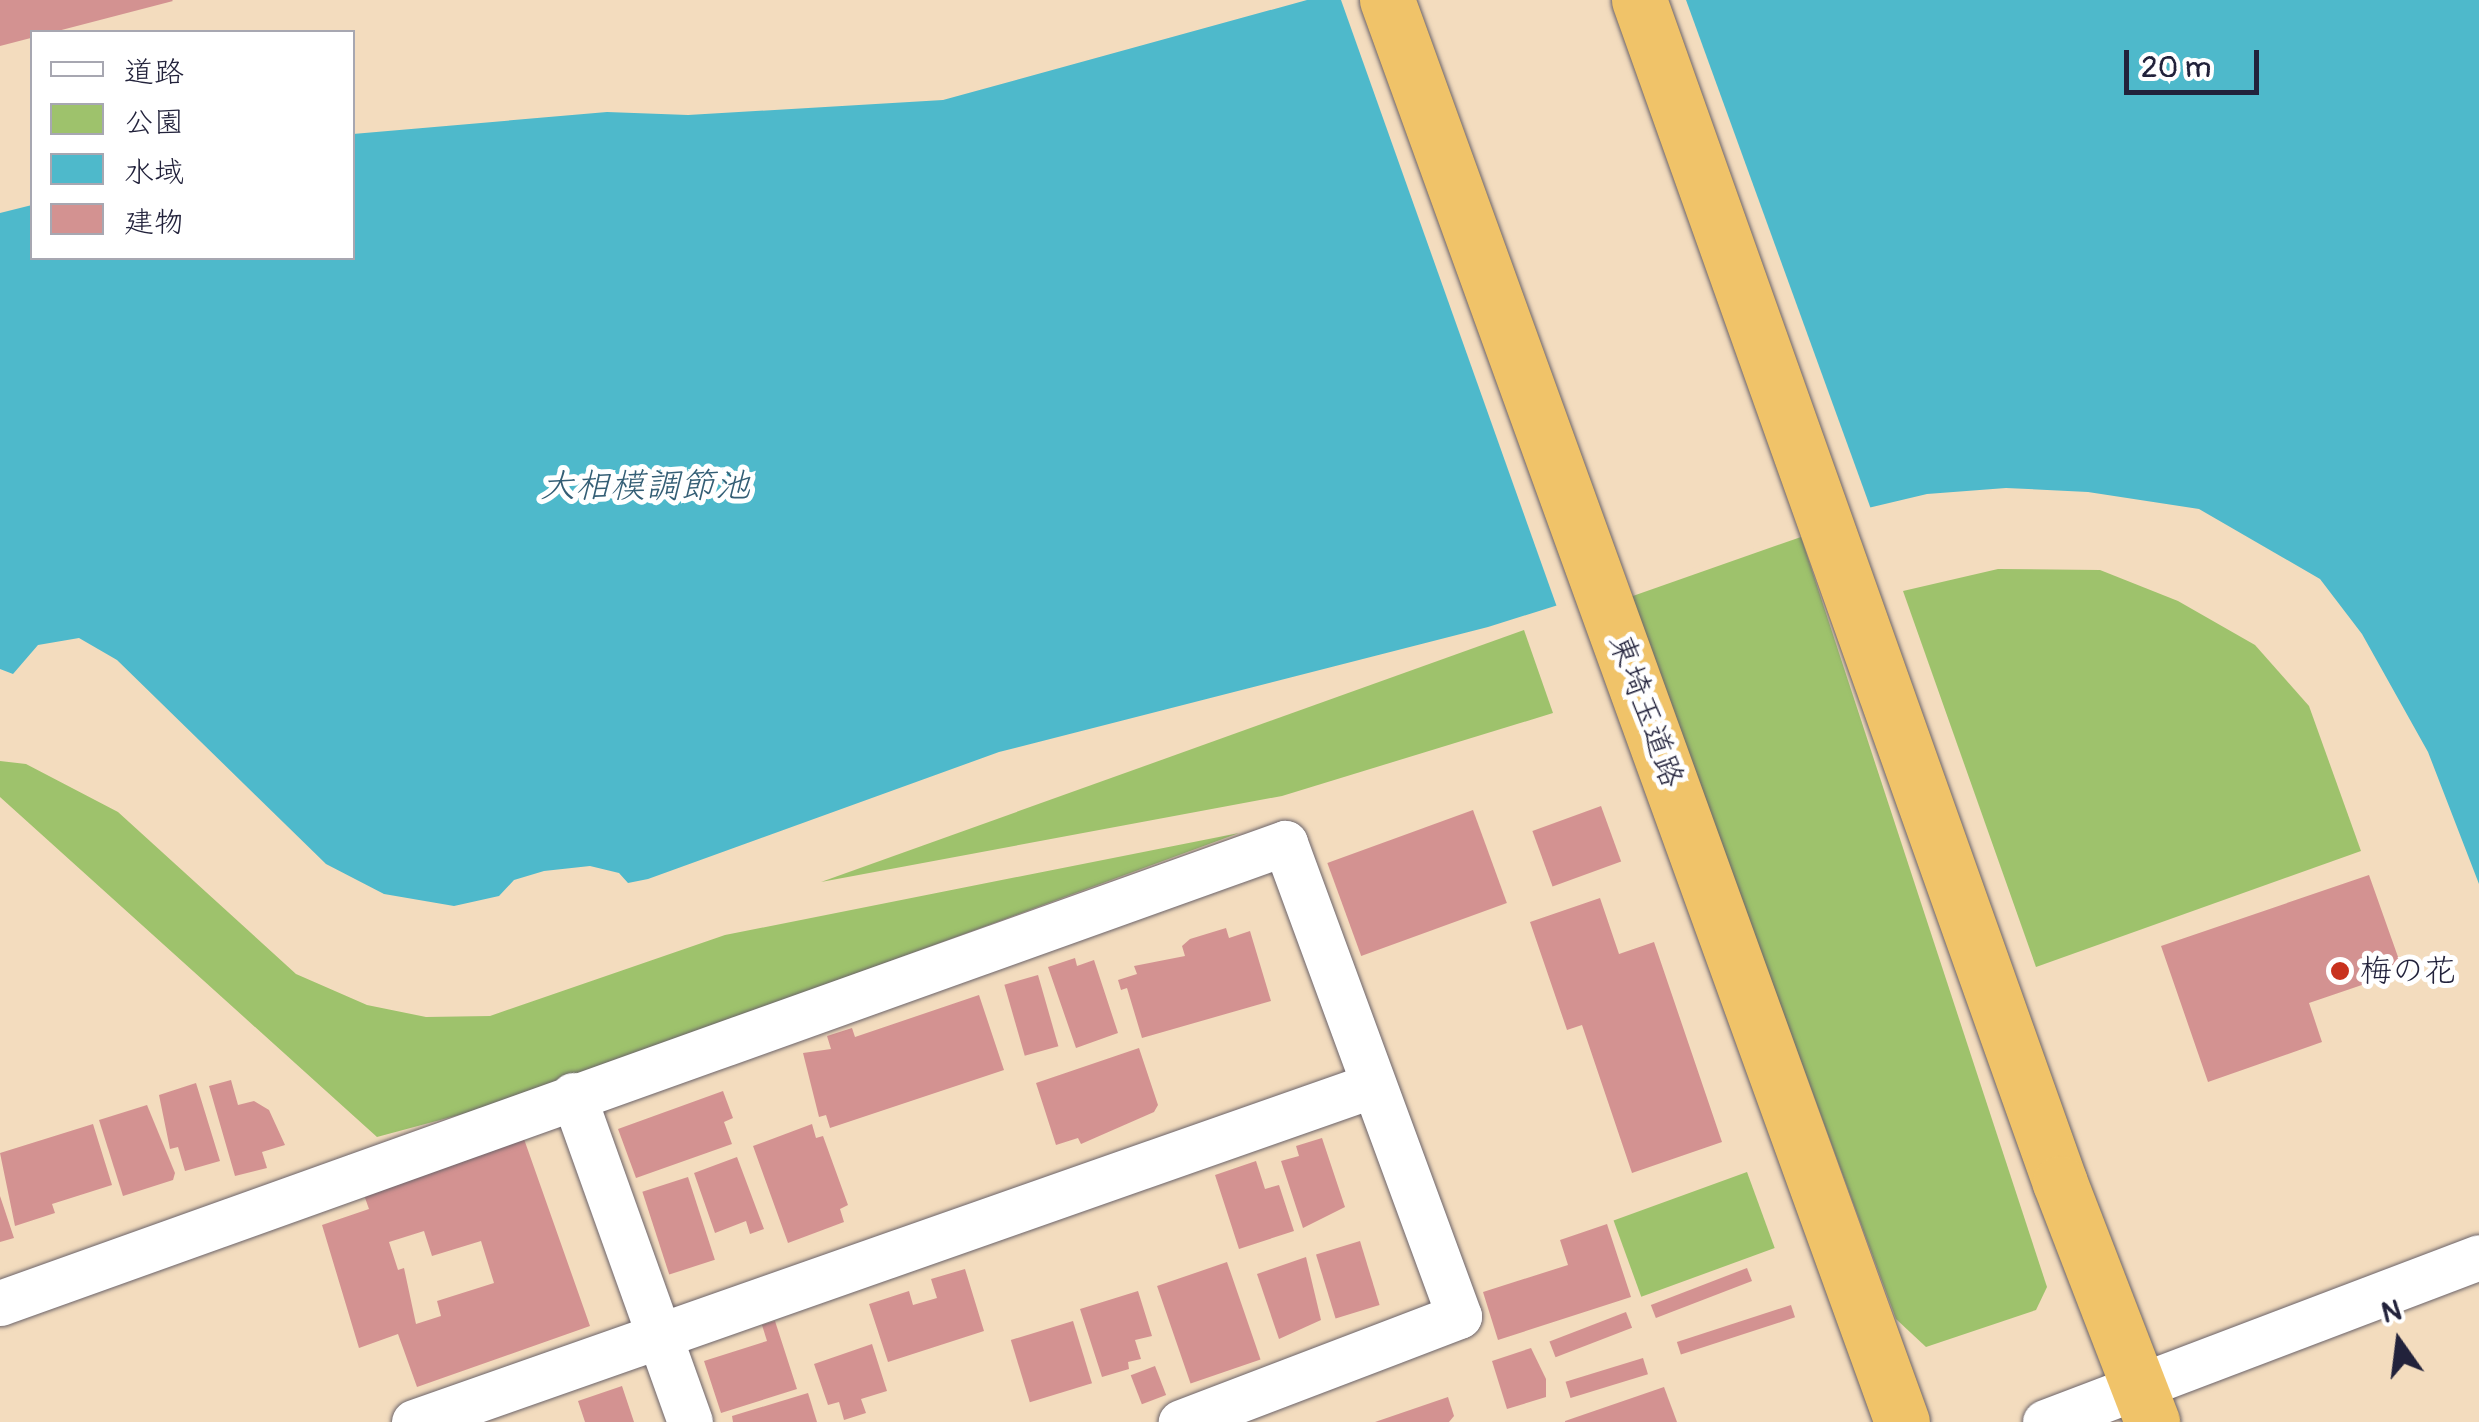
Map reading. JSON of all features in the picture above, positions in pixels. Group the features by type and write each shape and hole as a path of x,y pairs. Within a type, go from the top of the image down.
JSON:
{"highway":[{"name":"東埼玉道路","path":"1387,0 1902,1422"},
{"path":"1639,0 2145,1404"}],"street":[{"path":"0,1303 1286,843 1459,1316 1182,1422"},
{"path":"414,1422 1373,1085"},
{"path":"573,1095 690,1422"},
{"path":"2045,1422 2145,1404 2479,1258"}],"green space":[{"path":"1801,537 2047,1287 2036,1310 1926,1347 1896,1319 1630,597"},
{"path":"1998,569 2100,570 2178,601 2255,645 2309,706 2361,851 2036,967 1903,591"},
{"path":"1524,630 1553,713 1282,796 821,882"},
{"path":"0,761 26,764 118,812 296,974 367,1005 426,1017 490,1016 725,935 1239,833 507,1102 377,1137 0,797"},
{"path":"1747,1172 1775,1248 1641,1297 1614,1221"}],"water":[{"name":"大相模調節池","path":"1307,0 2479,0 2479,884 2428,752 2362,634 2320,579 2199,509 2088,492 2006,488 1927,494 1868,508 1488,627 999,752 648,879 628,883 619,873 590,866 544,871 514,880 499,896 454,906 384,894 326,864 117,660 79,638 38,645 13,674 0,669 0,213 30,206 30,260 355,260 355,134 607,112 688,115 943,100"}],"pier":[{"path":"1341,0 1686,0 1872,512 1558,610"}],"building":[{"path":"0,0 173,1 62,30 30,30 30,38 0,46"},
{"path":"1601,806 1621,861 1553,886 1532,831"},
{"path":"1473,810 1507,903 1361,956 1327,863"},
{"path":"2369,875 2403,971 2309,1003 2322,1042 2208,1082 2161,946"},
{"path":"1600,898 1619,954 1654,942 1722,1142 1632,1173 1582,1025 1567,1030 1530,922"},
{"path":"1226,928 1229,938 1250,931 1271,1001 1142,1038 1127,988 1121,990 1118,980 1137,974 1134,966 1185,956 1182,946 1190,939"},
{"path":"1075,958 1077,966 1094,960 1118,1033 1076,1048 1048,967"},
{"path":"1038,975 1058,1046 1025,1056 1004,985"},
{"path":"979,995 1004,1070 830,1128 826,1115 819,1117 803,1053 831,1049 827,1036 852,1028 855,1037"},
{"path":"1139,1048 1158,1105 1154,1112 1081,1144 1078,1138 1056,1145 1036,1083"},
{"path":"231,1080 238,1105 254,1101 269,1110 285,1145 262,1152 267,1168 235,1176 209,1086"},
{"path":"196,1083 220,1161 185,1171 178,1147 170,1149 159,1095"},
{"path":"723,1091 733,1118 724,1122 732,1144 636,1178 618,1129"},
{"path":"147,1105 175,1173 173,1180 123,1196 99,1120"},
{"path":"93,1124 112,1185 52,1204 55,1213 15,1226 0,1153"},
{"path":"812,1124 816,1138 823,1136 848,1205 840,1209 844,1222 788,1243 753,1146"},
{"path":"1322,1138 1345,1207 1303,1228 1281,1161 1299,1156 1296,1146"},
{"path":"524,1139 590,1326 417,1387 398,1334 359,1348 322,1225 369,1209 364,1195","holes":["424,1231 432,1256 481,1241 494,1283 437,1301 441,1316 416,1324 404,1268 398,1270 389,1242"]},
{"path":"737,1157 764,1229 750,1234 746,1221 715,1233 694,1173"},
{"path":"1256,1161 1265,1189 1279,1185 1294,1231 1239,1249 1215,1175"},
{"path":"688,1177 715,1260 669,1275 642,1192"},
{"path":"0,1196 14,1238 0,1242"},
{"path":"1607,1224 1631,1297 1498,1340 1483,1292 1568,1265 1560,1240"},
{"path":"1360,1241 1380,1305 1336,1319 1316,1254"},
{"path":"1306,1257 1321,1320 1279,1339 1257,1274"},
{"path":"1227,1262 1261,1359 1191,1383 1157,1286"},
{"path":"1747,1268 1752,1281 1656,1318 1651,1305"},
{"path":"965,1269 984,1331 888,1362 869,1304 909,1291 913,1305 937,1298 931,1279"},
{"path":"1138,1291 1152,1336 1135,1340 1141,1359 1128,1362 1129,1369 1102,1377 1080,1309"},
{"path":"1791,1305 1795,1317 1681,1354 1677,1342"},
{"path":"1626,1312 1632,1328 1556,1357 1549,1341"},
{"path":"775,1321 797,1389 721,1413 704,1361 767,1341 762,1325"},
{"path":"1073,1321 1092,1383 1030,1402 1011,1340"},
{"path":"872,1344 887,1391 861,1399 866,1413 844,1420 839,1402 828,1405 814,1364"},
{"path":"1531,1348 1546,1379 1546,1397 1507,1409 1492,1361"},
{"path":"1643,1358 1648,1374 1571,1398 1566,1382"},
{"path":"1155,1366 1166,1395 1142,1404 1131,1375"},
{"path":"622,1386 634,1422 585,1422 578,1401"},
{"path":"1664,1387 1677,1422 1565,1422 1565,1421"},
{"path":"808,1393 817,1422 733,1422 732,1416"},
{"path":"1448,1397 1454,1416 1449,1422 1375,1422"}],"place":[{"name":"梅の花","path":"2340,971"}]}
